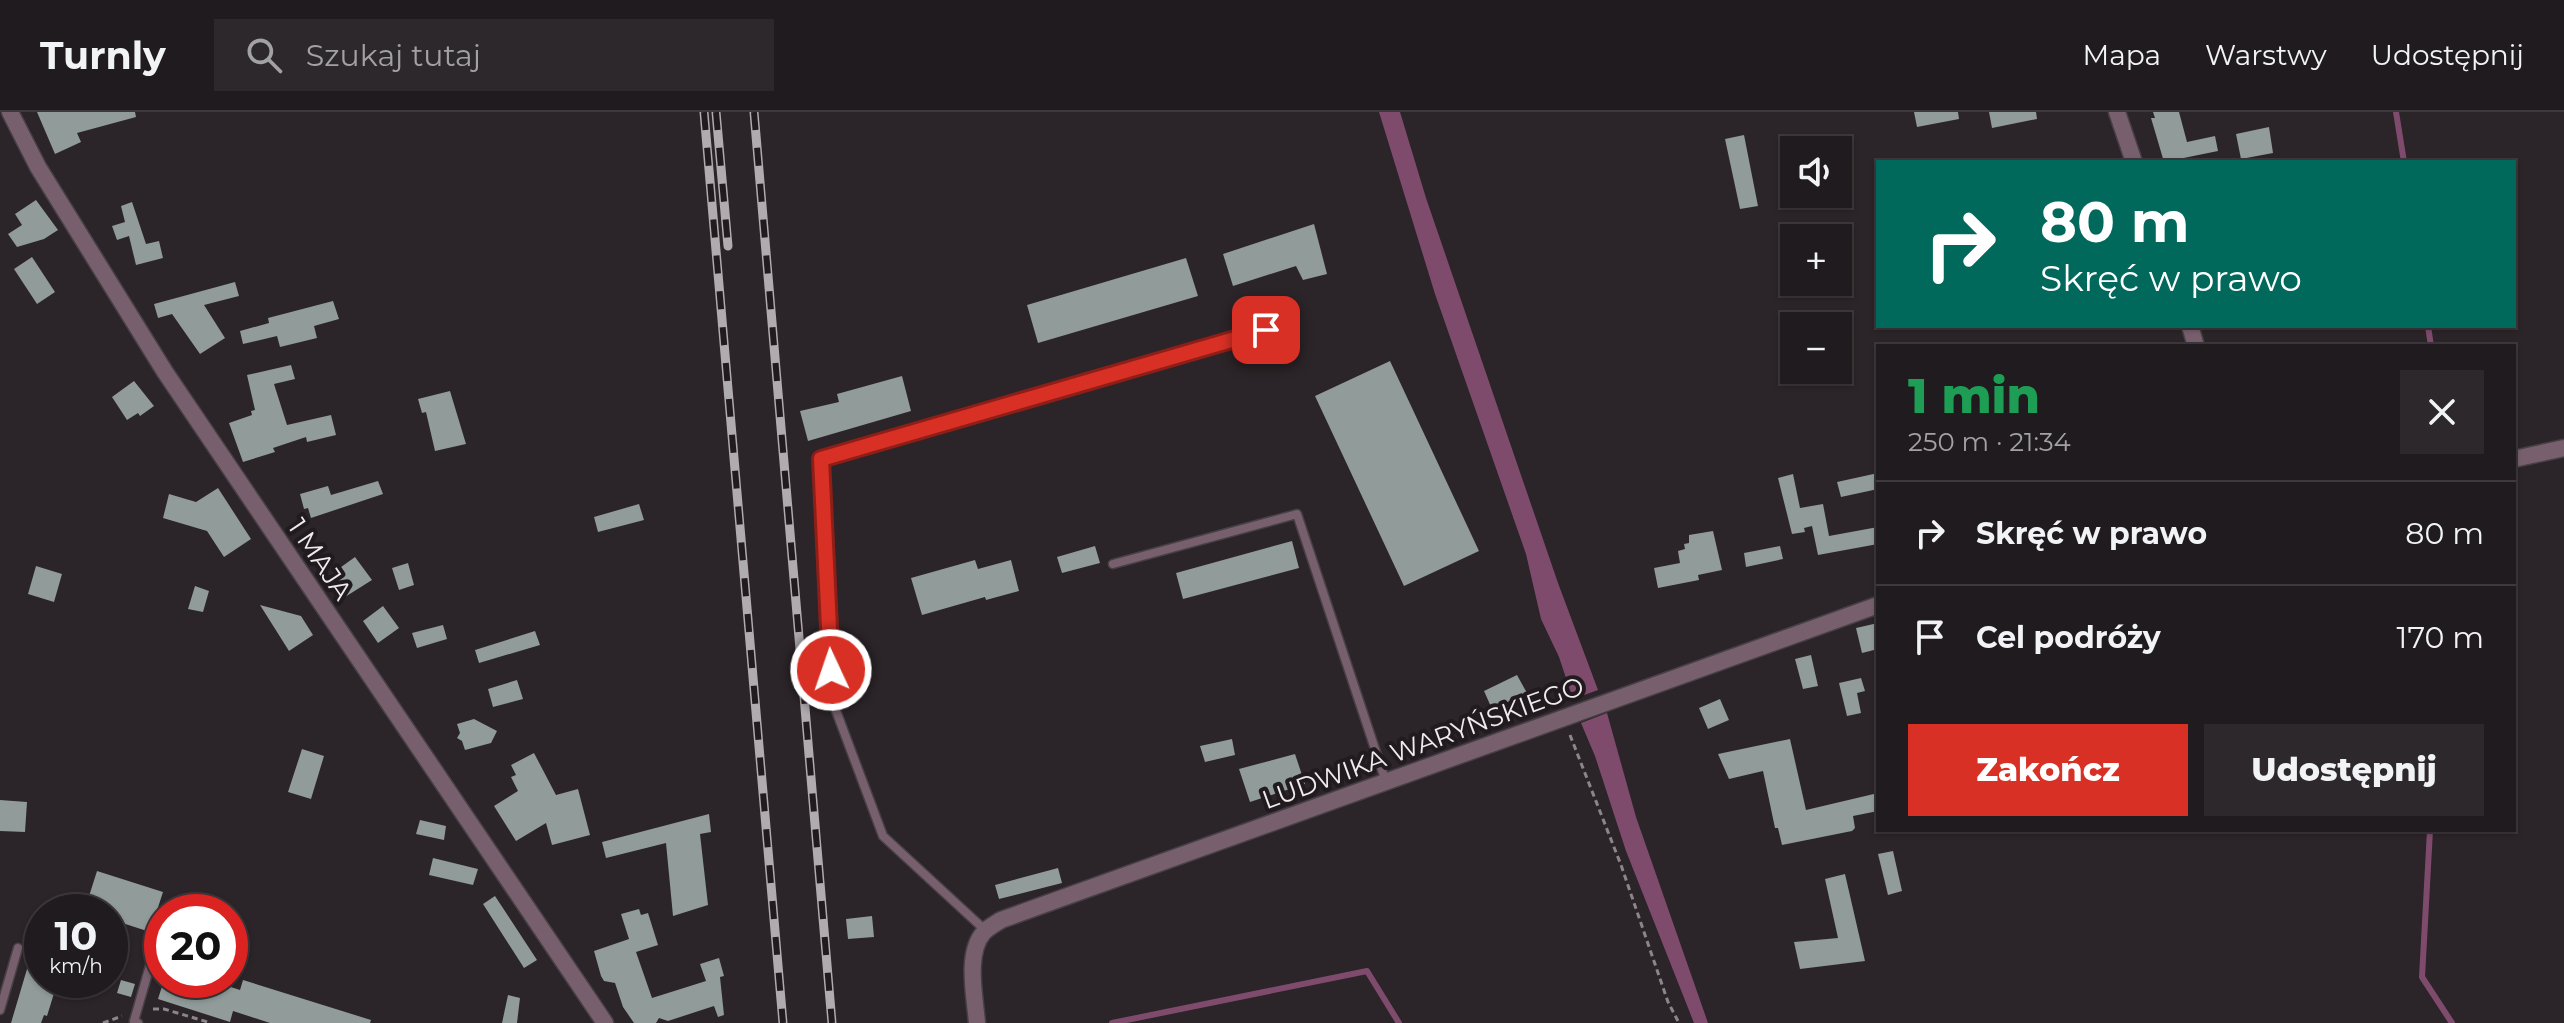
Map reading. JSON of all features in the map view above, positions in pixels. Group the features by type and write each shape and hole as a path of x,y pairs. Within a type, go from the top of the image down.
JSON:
{"street":[{"name":"1 MAJA","path":"10,112 38,167 142,338 605,1023"},
{"path":"2117,112 2133,160"},
{"path":"2516,459 2564,448"},
{"name":"LUDWIKA WARYŃSKIEGO","path":"985,930 1014,914 1876,606"},
{"path":"977,1023 974,958 978,941 985,930"}],"lane":[{"path":"985,930 883,836 832,700 821,459 1266,330"},
{"path":"1113,564 1297,514 1386,782"},
{"path":"0,1010 18,948"},
{"path":"138,1023 134,1021 144,986"}],"path":[{"path":"1563,719 1610,836 1668,1002 1679,1023"},
{"path":"103,1023 137,1010 164,1009 211,1023"}],"shaded area":[{"path":"1379,112 1400,112 1426,198 1558,583 1598,690 1573,699 1559,657 1541,619 1526,554 1435,294"},
{"path":"1607,713 1636,817 1708,1023 1694,1023 1626,851 1581,723"}],"building":[{"path":"37,112 135,112 136,117 77,133 81,142 55,154"},
{"path":"1914,112 1958,112 1959,119 1917,127"},
{"path":"1989,112 2036,112 2037,119 1992,128"},
{"path":"2153,112 2179,112 2187,142 2215,136 2218,151 2163,160 2151,118 2155,118"},
{"path":"2269,127 2273,153 2241,159 2236,134"},
{"path":"1744,135 1758,206 1740,209 1725,139"},
{"path":"36,200 58,230 44,239 17,247 8,234 22,225 15,214"},
{"path":"132,202 146,244 159,241 163,258 136,265 129,236 117,240 112,226 125,222 121,206"},
{"path":"1314,224 1327,274 1303,280 1296,266 1233,286 1223,254"},
{"path":"32,257 55,292 37,304 14,269"},
{"path":"1186,258 1198,296 1038,343 1027,305"},
{"path":"235,282 239,296 204,305 225,338 200,354 172,314 158,318 154,304"},
{"path":"333,301 339,319 314,326 317,338 280,347 277,336 243,344 240,331 269,323 268,318"},
{"path":"1390,361 1479,551 1404,586 1315,396"},
{"path":"291,365 295,379 274,384 287,425 331,415 336,435 307,442 306,437 273,448 275,452 243,462 229,423 252,415 251,411 255,410 247,375"},
{"path":"902,376 911,411 808,441 800,411 839,402 837,394"},
{"path":"134,381 154,406 140,416 138,413 127,420 112,397"},
{"path":"450,391 466,444 435,451 426,412 422,413 418,399"},
{"path":"1876,473 1876,489 1841,497 1837,482"},
{"path":"1793,474 1800,508 1823,504 1829,536 1876,527 1876,544 1818,555 1812,526 1804,528 1805,532 1792,534 1778,478"},
{"path":"378,481 383,494 311,518 308,508 304,509 300,494 328,486 331,495"},
{"path":"218,488 251,539 224,557 207,531 163,518 169,494 196,502"},
{"path":"639,504 644,520 598,532 594,517"},
{"path":"1713,531 1722,570 1698,575 1699,580 1658,588 1654,568 1680,563 1678,551 1685,549 1689,535"},
{"path":"1292,541 1299,568 1183,599 1176,573"},
{"path":"1095,546 1100,563 1062,573 1057,557"},
{"path":"1780,546 1783,559 1746,567 1744,553"},
{"path":"355,557 372,580 345,597 330,575"},
{"path":"975,560 978,569 1011,560 1019,591 922,615 911,578"},
{"path":"408,563 414,585 399,590 392,568"},
{"path":"36,566 62,574 54,602 28,594"},
{"path":"195,586 209,591 203,612 188,609"},
{"path":"260,605 301,616 313,635 289,651"},
{"path":"383,606 399,628 378,643 363,621"},
{"path":"1876,623 1876,650 1862,653 1856,628"},
{"path":"443,625 447,639 417,648 412,633"},
{"path":"535,631 540,645 479,663 475,650"},
{"path":"1811,655 1818,686 1803,689 1795,659"},
{"path":"1517,675 1527,693 1492,709 1484,691"},
{"path":"1861,678 1865,691 1857,693 1861,713 1847,716 1839,683"},
{"path":"517,680 523,699 493,707 488,689"},
{"path":"1720,699 1729,720 1708,729 1699,708"},
{"path":"474,719 497,731 491,743 465,750 462,741 457,738 460,733 457,724"},
{"path":"1232,739 1235,755 1205,762 1200,746"},
{"path":"1790,739 1806,810 1876,793 1876,811 1853,816 1855,828 1852,831 1782,845 1778,828 1775,828 1763,771 1729,779 1718,754"},
{"path":"302,749 324,756 311,799 288,792"},
{"path":"534,753 556,795 578,789 590,835 552,845 546,823 516,841 494,806 518,791 511,777 516,775 511,765"},
{"path":"1295,754 1305,784 1250,802 1239,769"},
{"path":"0,800 27,802 25,832 0,831"},
{"path":"709,814 711,832 700,834 708,905 673,916 666,843 606,858 602,842"},
{"path":"420,820 446,826 444,840 416,834"},
{"path":"1893,851 1902,891 1888,895 1878,854"},
{"path":"433,858 478,869 473,885 429,875"},
{"path":"1058,868 1062,883 999,899 995,885"},
{"path":"97,871 163,892 144,894 144,930 128,925 128,894 90,894"},
{"path":"1845,874 1865,961 1800,969 1794,942 1838,938 1825,879"},
{"path":"495,896 537,960 524,968 483,904"},
{"path":"639,909 641,915 648,913 658,945 636,952 652,998 706,981 700,964 719,958 724,976 720,977 724,1015 718,1017 714,1006 668,1021 659,1018 656,1023 634,1023 623,1007 615,983 604,981 601,976 594,951 629,939 621,914"},
{"path":"872,916 874,937 848,939 846,919"},
{"path":"24,979 24,998 53,998 47,1016 44,1015 41,1023 11,1023"},
{"path":"128,982 135,984 131,997 128,996"},
{"path":"248,982 371,1020 370,1023 270,1023 233,1011 230,1022 158,999 248,998"},
{"path":"508,995 520,998 517,1023 502,1023"}],"waterway":[{"path":"2396,112 2404,160"},
{"path":"2428,328 2431,344"},
{"path":"2430,832 2422,977 2452,1023"},
{"path":"1112,1023 1367,971 1399,1023"}],"railway":[{"path":"704,112 783,1023"},
{"path":"716,112 728,246"},
{"path":"754,112 832,1023"}],"route":[{"path":"831,670 821,459 1266,330"}]}
